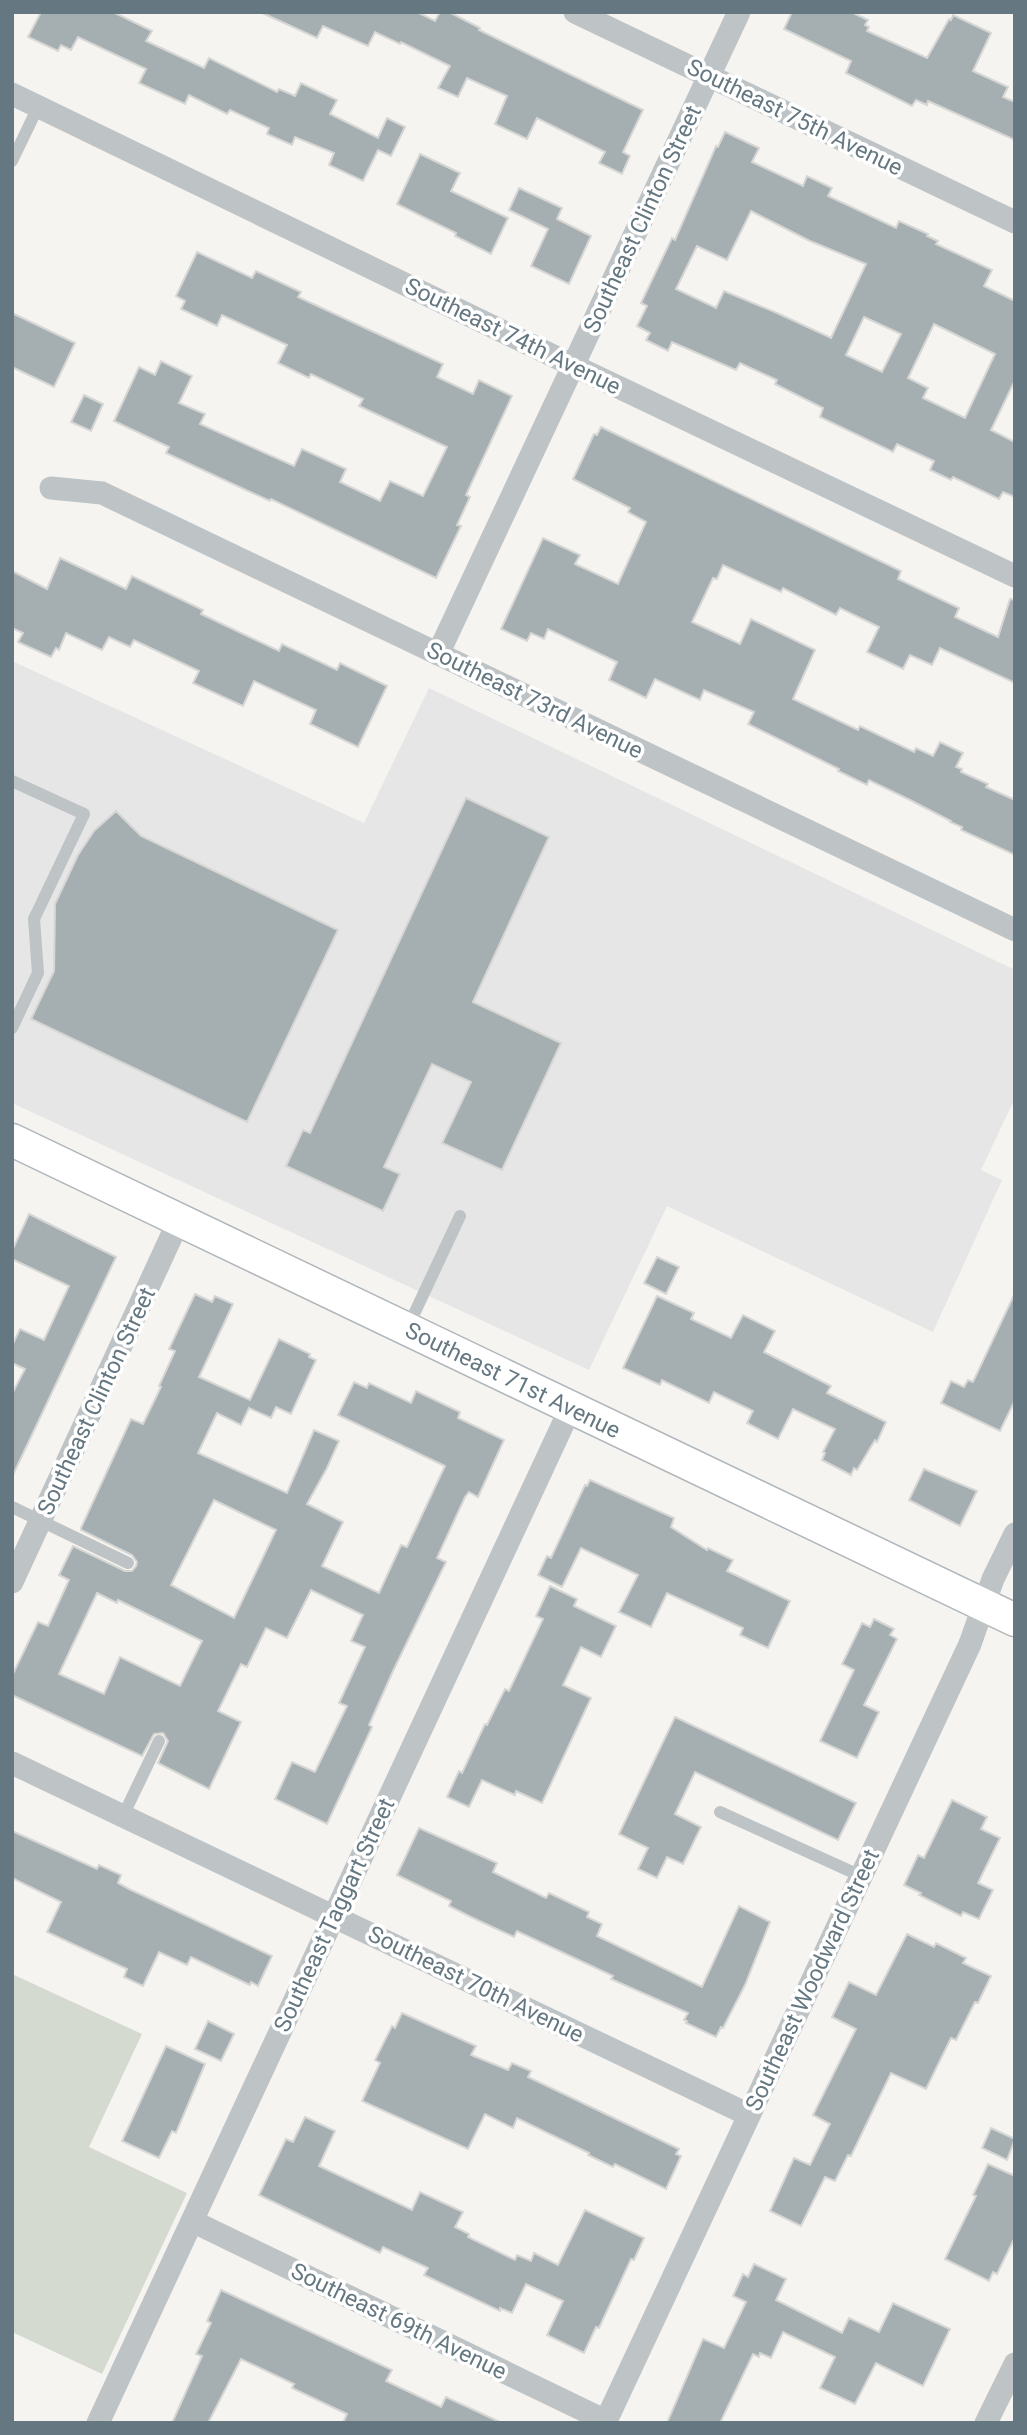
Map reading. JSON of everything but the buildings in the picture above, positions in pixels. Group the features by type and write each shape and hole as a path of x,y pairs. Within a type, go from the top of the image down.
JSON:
{"street":[{"name":"Southeast 75th Avenue","path":"575,12 1015,222"},
{"name":"Southeast Clinton Street","path":"438,654 739,12"},
{"name":"Southeast 74th Avenue","path":"12,94 1015,576"},
{"name":"Southeast 73rd Avenue","path":"51,488 102,493 1015,930"},
{"name":"Southeast 71st Avenue","path":"12,1140 1015,1620"},
{"name":"Southeast Clinton Street","path":"12,1582 179,1220"},
{"name":"Southeast Taggart Street","path":"98,2423 571,1407"},
{"name":"Southeast Woodward Street","path":"605,2422 970,1644 993,1579 1015,1534"},
{"name":"Southeast 70th Avenue","path":"12,1763 749,2115"},
{"name":"Southeast 69th Avenue","path":"192,2221 605,2422"},
{"path":"986,2423 1015,2364"}],"lane":[{"path":"12,161 38,107"},
{"path":"12,1028 38,973 34,919 84,814 14,787"},
{"path":"407,1329 460,1216"},
{"path":"12,1507 128,1563"},
{"path":"123,1816 159,1741"},
{"path":"720,1812 861,1876"}],"shaded area":[{"path":"12,661 364,823 429,688 1015,970 1015,1098 981,1170 1002,1180 933,1332 667,1206 589,1370 12,1103"},
{"path":"12,1974 142,2034 89,2147 187,2193 102,2374 12,2332"}]}
